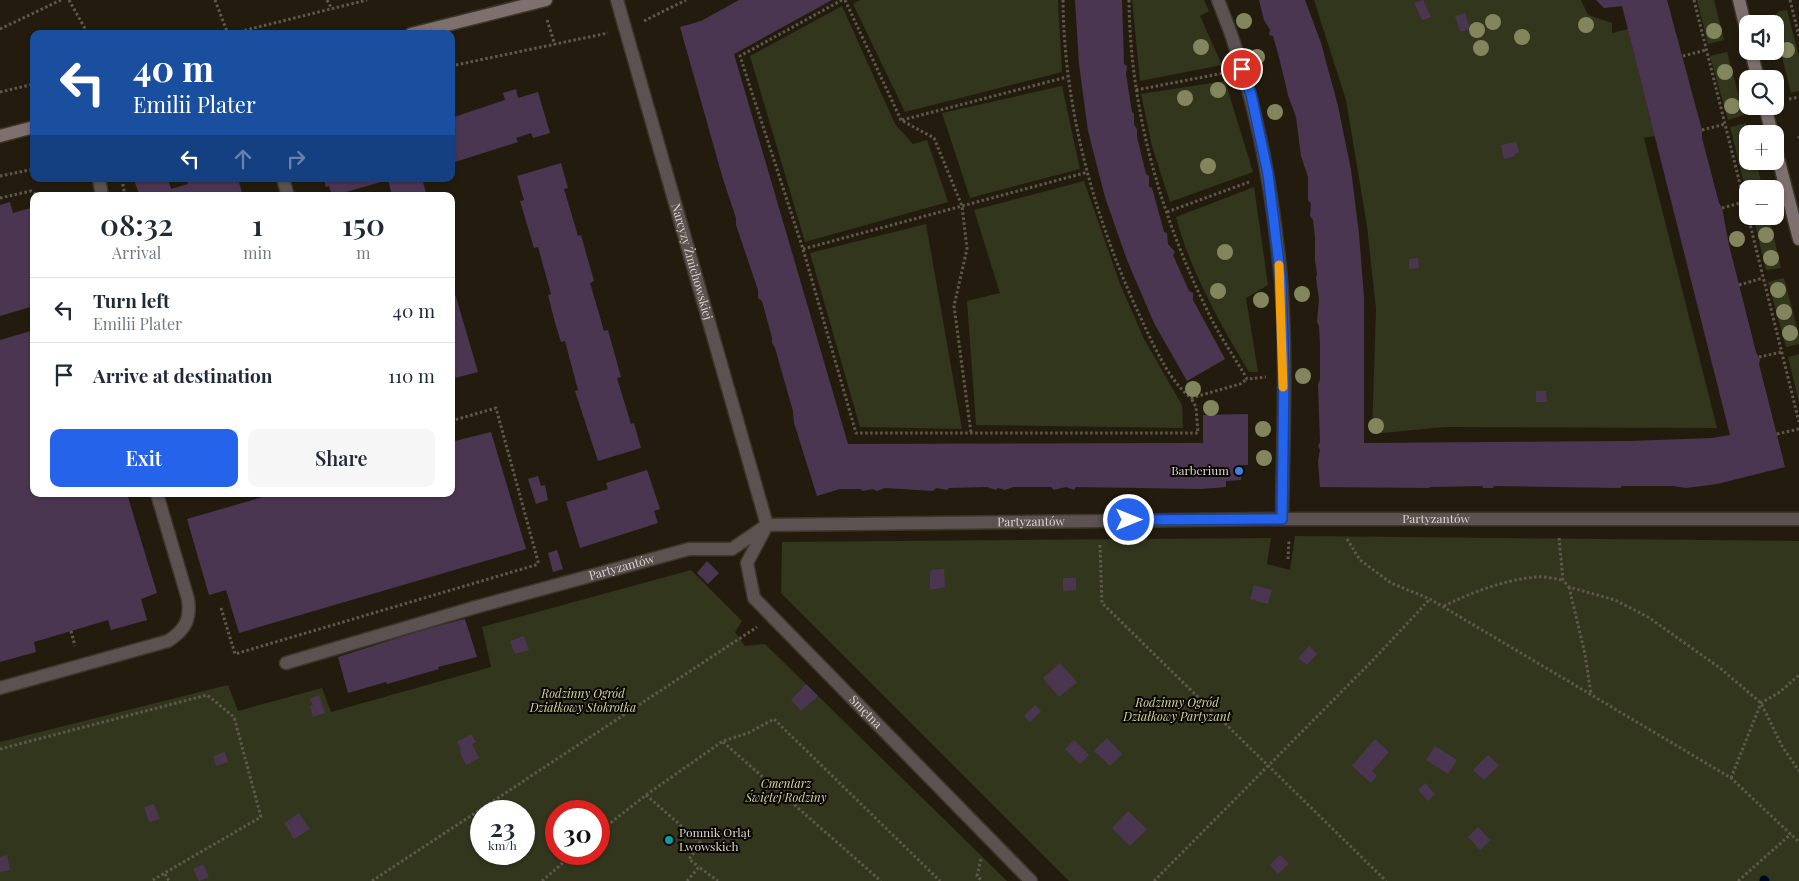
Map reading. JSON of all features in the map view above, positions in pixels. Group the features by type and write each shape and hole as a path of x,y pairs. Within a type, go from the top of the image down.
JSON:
{"street":[{"path":"427,30 546,0"},
{"name":"Narcyzy Żmichowskiej","path":"617,0 768,525"},
{"path":"1218,0 1251,94 1268,174 1281,280 1284,375 1282,519"},
{"path":"1739,0 1743,15"},
{"path":"0,136 30,128"},
{"path":"1781,170 1799,240"},
{"path":"0,688 168,641 179,634 188,623 190,612 188,599 158,497"},
{"name":"Partyzantów","path":"286,662 689,549 732,549 768,525 1282,519 1799,519"},
{"name":"Smętna","path":"768,525 747,563 754,598 1031,881"}],"path":[{"path":"0,29 61,0"},
{"path":"69,0 86,30"},
{"path":"216,0 227,30"},
{"path":"327,0 332,9"},
{"path":"245,30 367,0"},
{"path":"455,65 626,29 686,0"},
{"path":"971,433 954,306 967,249 962,206 934,138 901,120 844,0 740,56 803,250 856,433 971,433 1198,433 1196,407 1190,398 1178,388 1132,300 1111,246 1088,172 1067,77 1063,0"},
{"path":"1129,0 1136,90 1146,146 1178,246 1207,312 1247,379"},
{"path":"1694,0 1739,181"},
{"path":"1790,0 1799,36"},
{"path":"547,19 555,45"},
{"path":"1683,56 1706,50"},
{"path":"1136,90 1242,69"},
{"path":"901,120 1067,77"},
{"path":"0,92 30,85"},
{"path":"1789,99 1799,96"},
{"path":"1702,130 1725,124"},
{"path":"0,176 30,170"},
{"path":"803,250 1088,172"},
{"path":"1167,212 1268,174"},
{"path":"0,198 32,192"},
{"path":"1722,208 1739,203"},
{"path":"1750,225 1799,422"},
{"path":"1739,285 1763,278"},
{"path":"1759,357 1782,352"},
{"path":"1190,398 1240,384 1247,379 1284,375"},
{"path":"455,420 496,408 545,588"},
{"path":"1777,434 1799,429"},
{"path":"1341,519 1341,531 1360,560 1391,582 1443,606 1731,778 1799,842"},
{"path":"1558,520 1563,580"},
{"path":"1100,545 1102,603 1386,881"},
{"path":"222,608 235,654 539,564"},
{"path":"1443,606 1463,596 1503,583 1538,576 1563,580 1569,586 1615,600 1648,618 1720,668 1761,703 1782,746 1799,771"},
{"path":"1569,586 1585,654 1591,695"},
{"path":"1154,881 1373,660 1430,599"},
{"path":"372,881 581,745 772,617"},
{"path":"71,631 75,645"},
{"path":"1731,778 1761,703 1780,692 1799,676"},
{"path":"0,749 207,695 234,717 261,817 151,881"},
{"path":"610,823 646,795 722,742 748,733 774,719 940,881"},
{"path":"722,742 881,881"},
{"path":"646,795 700,843 689,859 718,881"},
{"path":"1738,881 1790,834"},
{"path":"542,881 560,865"},
{"path":"687,881 699,867"},
{"path":"165,874 169,881"},
{"path":"977,876 982,881"}],"green space":[{"path":"860,0 1058,0 1062,72 905,112 853,4"},
{"path":"1132,0 1204,0 1209,11 1200,16 1222,65 1140,81"},
{"path":"1314,0 1581,0 1588,15 1612,23 1612,33 1628,29 1655,136 1644,138 1717,428 1445,427 1372,434 1376,309 1367,226 1346,100"},
{"path":"1697,0 1714,0 1724,40 1708,44"},
{"path":"842,6 895,124 913,144 927,140 948,202 805,242 750,56"},
{"path":"1787,10 1799,57 1799,91 1791,93 1783,60 1784,15 1776,15 1779,11"},
{"path":"1727,52 1739,96 1739,115 1744,115 1728,120 1710,56"},
{"path":"1225,81 1253,172 1170,202 1152,146 1141,94"},
{"path":"1062,86 1080,169 970,198 942,113"},
{"path":"1746,123 1747,125 1739,125 1739,163 1730,127"},
{"path":"1741,170 1758,170 1761,180 1743,180"},
{"path":"1084,181 1120,284 1144,339 1182,405 1183,428 976,425 967,301 1000,293 974,210"},
{"path":"1254,187 1268,285 1246,298 1258,372 1249,372 1198,278 1176,217"},
{"path":"926,224 962,429 860,427 810,253"},
{"path":"1755,225 1771,225 1781,268 1766,270"},
{"path":"1784,278 1799,335 1799,344 1786,347 1768,282"},
{"path":"1799,354 1799,402 1788,357"},
{"name":"Rodzinny Ogród Działkowy Partyzant","path":"1295,536 1799,541 1799,881 1069,881 781,593 782,542 1271,538 1267,564 1290,570"},
{"name":"Rodzinny Ogród Działkowy Stokrotka","path":"691,570 742,621 735,632 745,646 765,644 1007,881 0,881 0,742 228,685 238,711 322,688 331,712 491,667 482,627"}],"building":[{"path":"739,0 832,0 734,54 848,444 1203,443 1203,415 1248,414 1248,465 1242,465 1241,480 1226,481 1226,487 1201,489 1076,487 1074,490 1066,487 1054,490 1051,487 1013,487 1005,490 998,488 996,490 987,487 949,488 947,490 936,488 933,491 885,488 877,491 873,489 863,491 860,489 840,489 817,496 794,423 793,411 772,343 762,301 758,298 758,290 736,225 736,218 723,179 680,27 701,21"},
{"path":"1075,0 1122,0 1124,64 1127,66 1126,74 1132,112 1134,114 1134,125 1137,129 1137,137 1146,174 1149,176 1149,187 1152,188 1164,232 1167,233 1168,244 1175,252 1173,255 1189,291 1193,293 1193,300 1225,359 1187,381 1154,323 1127,260 1105,197 1088,131 1079,64"},
{"path":"1259,0 1305,0 1321,43 1338,106 1351,170 1364,298 1364,443 1630,441 1712,438 1730,435 1622,6 1604,8 1596,0 1667,0 1702,130 1702,138 1719,203 1722,208 1729,245 1756,352 1760,360 1759,364 1785,467 1717,484 1686,488 1673,486 1622,486 1620,488 1494,486 1493,488 1483,488 1482,486 1429,488 1320,487 1318,384 1320,380 1320,343 1317,322 1319,299 1313,220 1310,216 1311,204 1308,200 1308,177 1301,156 1296,117 1288,95 1273,36 1269,35 1270,30 1264,20"},
{"path":"1423,0 1431,17 1422,20 1414,3"},
{"path":"1465,13 1470,29 1460,32 1455,16"},
{"path":"516,89 518,98 538,92 550,133 533,138 531,133 516,138 518,142 455,162 455,117 505,100 503,93"},
{"path":"1516,142 1519,152 1515,156 1504,159 1501,145"},
{"path":"561,163 568,188 564,189 578,236 581,235 594,281 590,283 604,331 608,330 621,377 617,378 631,424 634,423 641,448 598,461 575,391 578,390 565,341 561,342 554,319 548,295 551,294 538,247 534,248 520,201 524,200 517,176"},
{"path":"169,182 171,189 188,184 187,182 239,182 242,192 138,192 135,183"},
{"path":"325,182 381,182 346,192 331,192 329,186 326,187"},
{"path":"388,182 423,182 426,192 391,192"},
{"path":"10,202 13,213 30,208 30,307 0,316 0,205"},
{"path":"1418,258 1419,268 1409,269 1409,259"},
{"path":"455,294 478,372 455,378"},
{"path":"30,331 30,497 128,497 157,593 141,599 147,620 111,630 108,620 34,642 36,652 0,662 0,340"},
{"path":"1536,391 1546,391 1547,402 1536,402"},
{"path":"491,432 526,549 239,633 226,590 209,595 187,519 263,497 455,497 455,441"},
{"path":"647,470 660,509 654,511 658,523 580,548 566,502 608,489 606,483"},
{"path":"538,476 541,486 545,485 548,500 536,504 528,479"},
{"path":"557,550 563,569 553,572 548,553"},
{"path":"707,561 719,573 708,584 697,573"},
{"path":"944,569 945,587 930,590 930,570"},
{"path":"1063,578 1076,578 1076,590 1063,591"},
{"path":"1254,585 1272,590 1268,604 1250,599"},
{"path":"465,619 477,657 438,667 439,669 387,684 386,682 348,693 338,657 426,629"},
{"path":"524,636 529,650 515,654 510,641"},
{"path":"1309,646 1317,654 1307,665 1298,658"},
{"path":"1060,663 1077,682 1059,697 1043,678"},
{"path":"806,684 818,696 801,711 791,700"},
{"path":"319,695 325,713 313,717 310,706 313,705 310,699"},
{"path":"1035,705 1041,711 1030,722 1024,716"},
{"path":"471,734 476,742 472,744 479,758 466,765 457,742"},
{"path":"1107,738 1122,754 1110,766 1094,751"},
{"path":"1375,739 1389,752 1372,771 1377,776 1371,783 1352,766"},
{"path":"1074,740 1089,755 1080,764 1065,749"},
{"path":"1435,746 1457,760 1448,774 1426,760"},
{"path":"225,752 228,762 216,766 213,756"},
{"path":"1488,755 1499,765 1484,780 1473,770"},
{"path":"1425,783 1435,794 1428,801 1418,790"},
{"path":"154,804 160,819 149,822 144,807"},
{"path":"1128,811 1147,829 1130,846 1112,828"},
{"path":"299,813 310,829 294,839 284,823"},
{"path":"1478,827 1490,840 1480,850 1468,837"},
{"path":"7,855 10,870 0,872 0,857"},
{"path":"1280,855 1289,864 1278,874 1270,865"},
{"path":"203,864 209,877 199,881 193,869"}],"slow traffic":[{"path":"1279,265 1281,280 1283,387"}],"place":[{"name":"Barberium","path":"1239,471"},
{"name":"Pomnik Orląt Lwowskich","path":"669,840"}],"route":[{"path":"1129,520 1282,519 1284,375 1281,280 1268,174 1251,94 1242,69"}],"park label":[{"name":"Cmentarz Świętej Rodziny","path":"786,791"}]}
